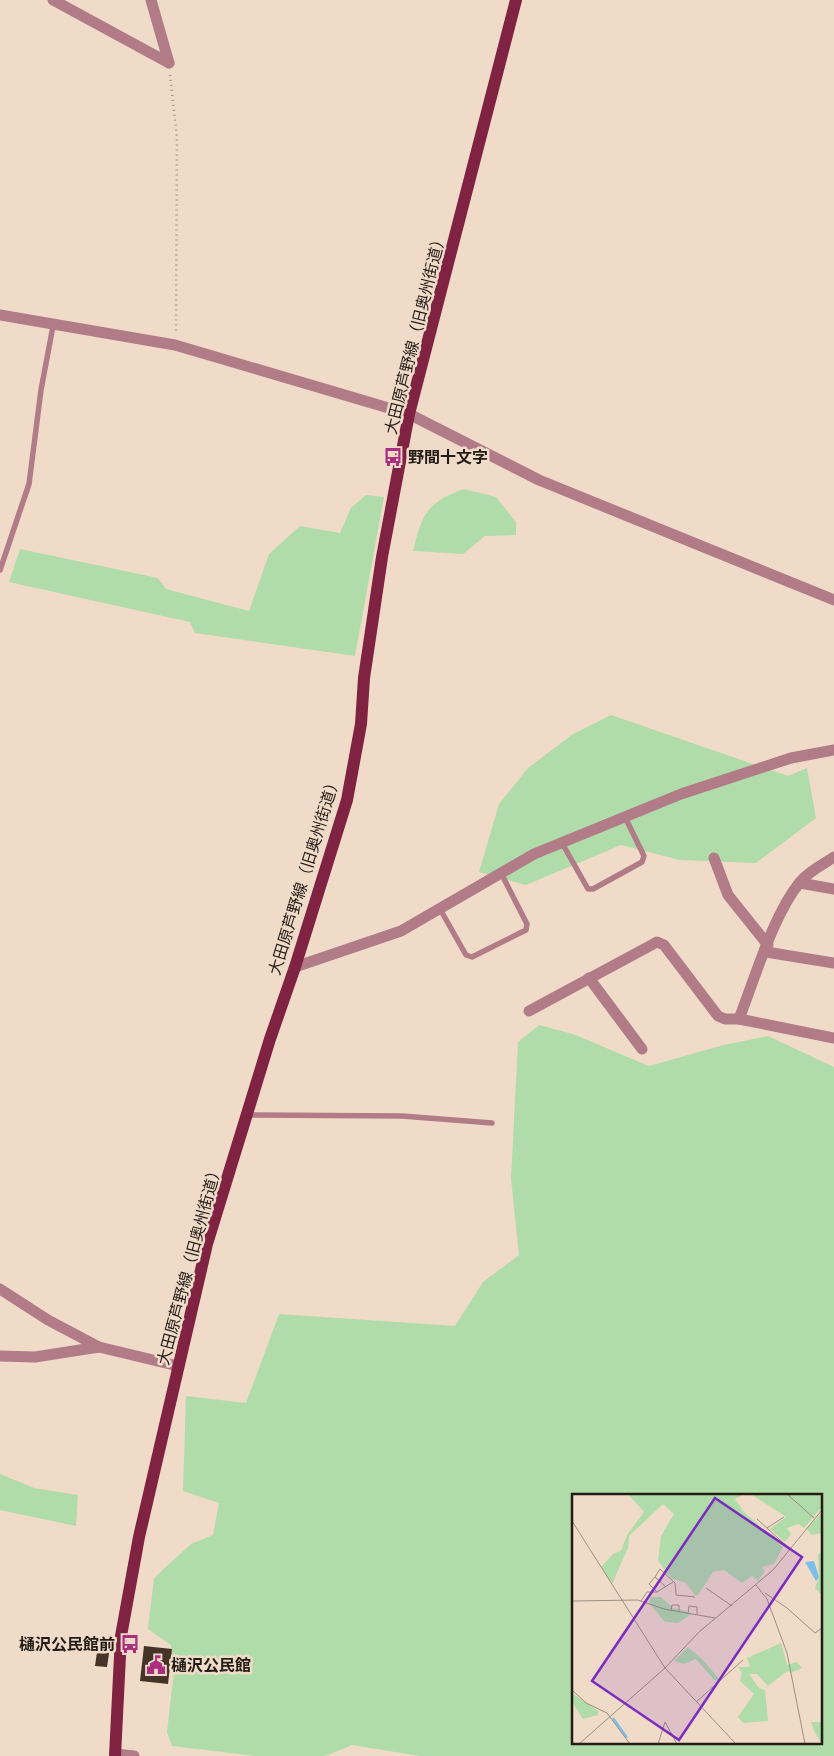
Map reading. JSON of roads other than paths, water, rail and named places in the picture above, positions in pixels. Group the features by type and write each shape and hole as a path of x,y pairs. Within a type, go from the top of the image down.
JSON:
{"main road":[{"name":"大田原芦野線（旧奥州街道）","path":"115,1755 121,1636 138,1537 207,1244 246,1114 295,967 347,800 361,724 364,678 382,557 409,414 516,0"}],"street":[{"path":"53,0 169,63 151,0"},
{"path":"0,315 53,326 176,345 409,414 539,480 834,600"},
{"path":"295,967 401,931 534,854 681,794 791,758 834,750"},
{"path":"714,858 728,895 767,948 834,963"},
{"path":"739,1018 781,914 800,883 815,869 834,858"},
{"path":"800,883 834,889"},
{"path":"529,1011 657,942 664,945 718,1016 725,1019 739,1018 834,1038"},
{"path":"589,978 642,1049"},
{"path":"0,1289 48,1320 99,1347 178,1366"},
{"path":"0,1356 35,1357 99,1347"},
{"path":"115,1755 134,1756"}],"lane":[{"path":"0,570 28,484 53,326"},
{"path":"562,843 588,889 593,890 642,862 644,856 625,817"},
{"path":"440,909 466,955 472,957 526,930 528,924 502,873"},
{"path":"246,1114 402,1116 492,1124"}],"place":[{"name":"野間十文字","path":"393,457"},
{"name":"樋沢公民館前","path":"130,1644"},
{"name":"樋沢公民館","path":"156,1665"}]}
